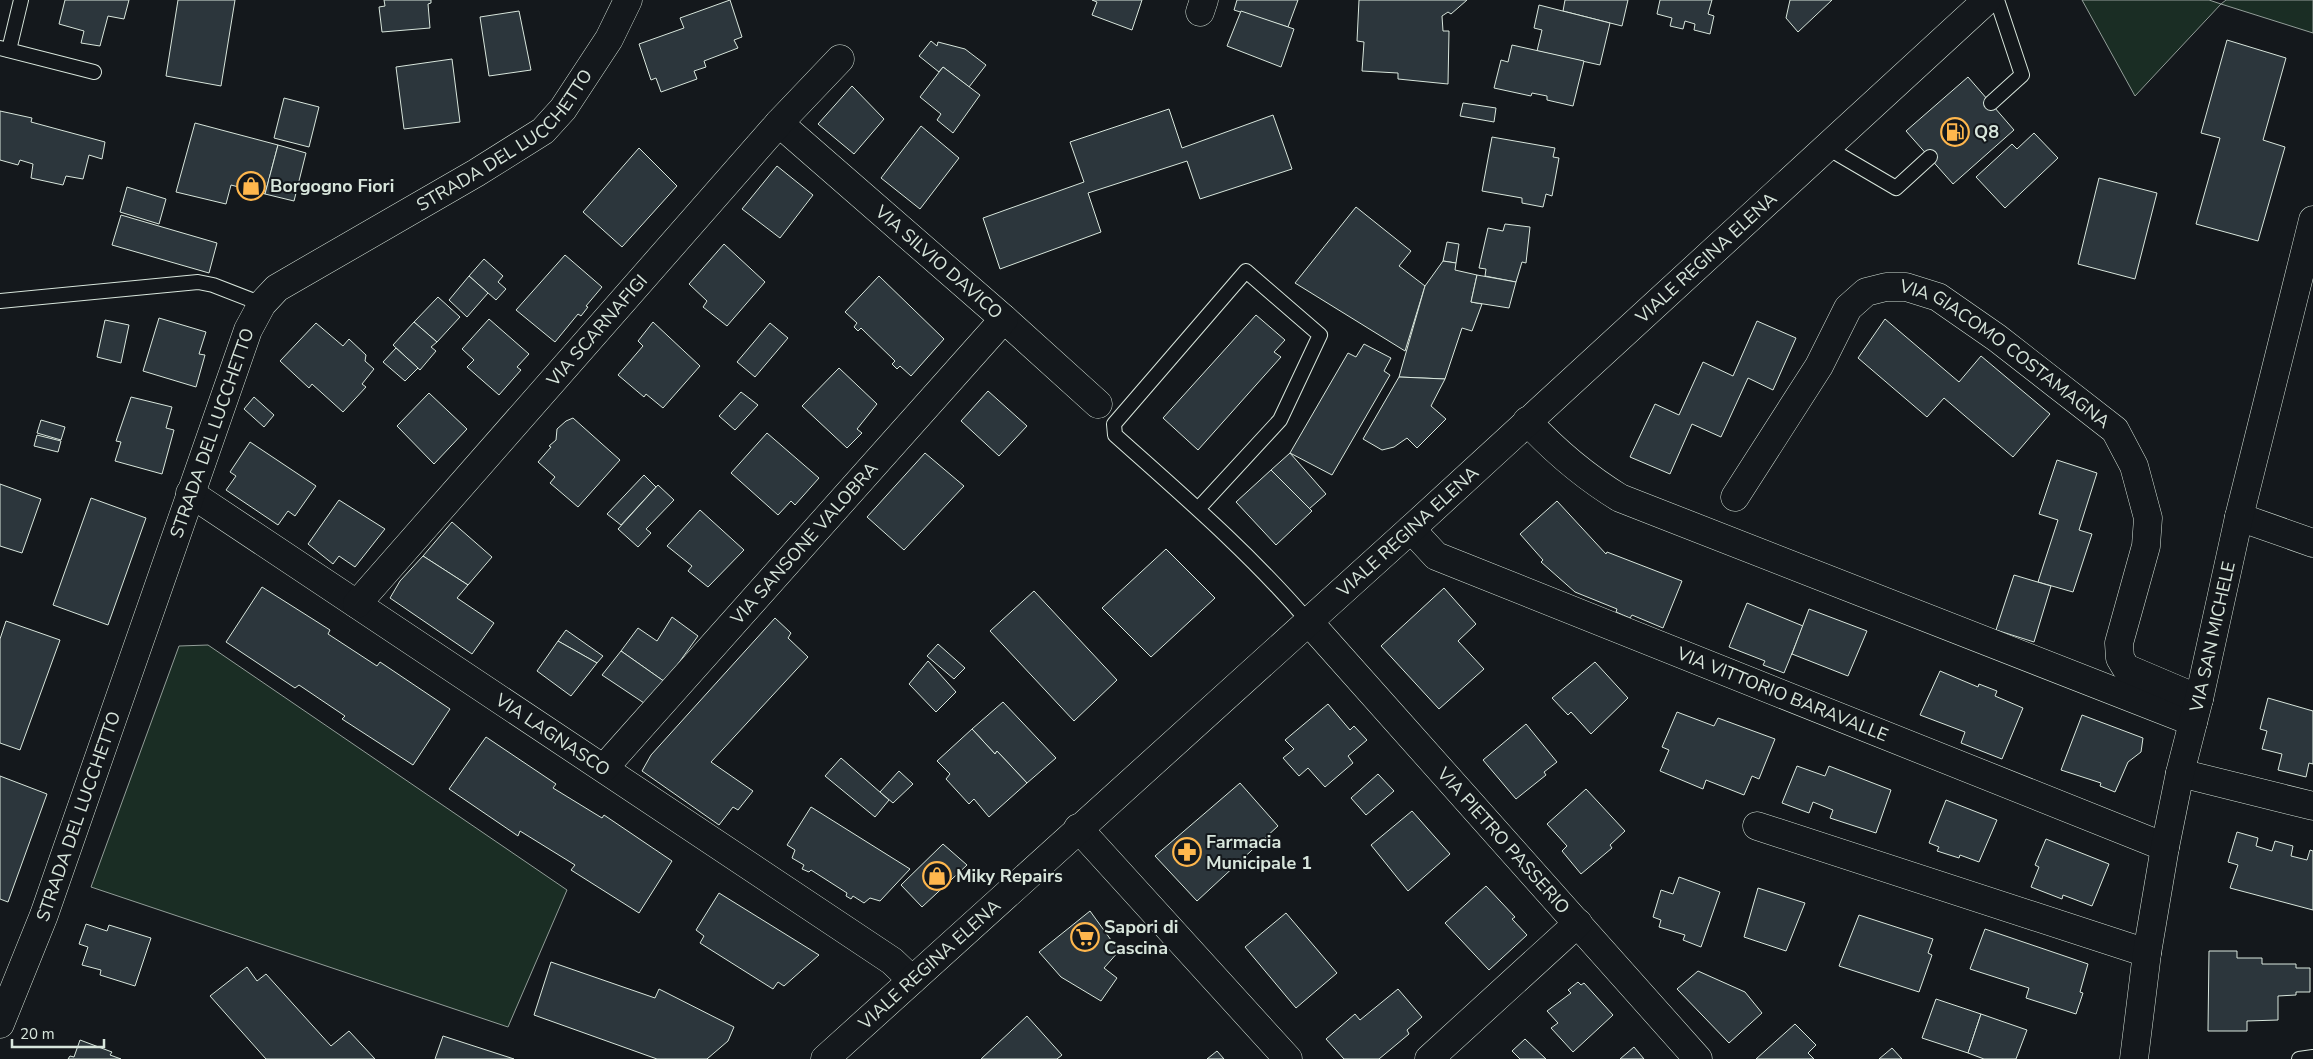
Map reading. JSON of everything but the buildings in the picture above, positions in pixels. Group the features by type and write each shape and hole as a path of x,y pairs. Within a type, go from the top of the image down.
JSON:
{"street":[{"name":"STRADA DEL LUCCHETTO","path":"0,1024 44,915 248,330 262,304 277,288 476,173 543,130 563,109 610,39 628,0"},
{"name":"VIALE REGINA ELENA","path":"825,1059 1411,528 1987,0"},
{"name":"VIA SCARNAFIGI","path":"357,604 779,123 840,59"},
{"name":"VIA SILVIO DAVICO","path":"779,123 1004,319 1098,404"},
{"name":"VIA SAN MICHELE","path":"2134,1059 2147,953 2164,847 2239,517 2313,220"},
{"name":"VIA GIACOMO COSTAMAGNA","path":"1735,497 1819,366 1848,308 1866,292 1886,287 1906,287 1938,297 1998,338 2115,430 2134,466 2148,518 2146,546 2120,643 2120,658 2126,668 2196,710"},
{"name":"VIA SANSONE VALOBRA","path":"604,768 1004,319"},
{"path":"1527,420 1555,451 1597,484 1620,498 2196,710"},
{"name":"VIA LAGNASCO","path":"190,493 892,961 912,980"},
{"path":"2239,517 2313,543"},
{"name":"VIA VITTORIO BARAVALLE","path":"1411,528 1436,556 2164,847"},
{"name":"VIA PIETRO PASSERIO","path":"1308,621 1698,1059"},
{"path":"2180,773 2313,806"},
{"path":"1757,826 2147,953"},
{"path":"1078,828 1288,1059"},
{"path":"1429,1059 1578,923"}],"lane":[{"path":"21,0 5,49 94,72"},
{"path":"1991,103 2022,75 1997,0"},
{"path":"1826,147 1896,188 1930,157"},
{"path":"1198,509 1280,420 1320,335 1246,271 1114,424 1115,436 1198,509 1288,597 1308,621"},
{"path":"0,301 198,282 213,285 262,304"},
{"path":"2299,1059 2313,1057"}],"green space":[{"path":"2082,0 2209,0 2221,4 2135,96"},
{"path":"2226,0 2313,0 2313,33 2221,4"},
{"path":"208,645 567,890 508,1027 91,887 179,646"}],"place":[{"name":"Q8","path":"1955,132"},
{"name":"Borgogno Fiori","path":"251,186"},
{"name":"Farmacia Municipale 1","path":"1187,852"},
{"name":"Miky Repairs","path":"937,876"},
{"name":"Sapori di Cascina","path":"1085,937"}]}
